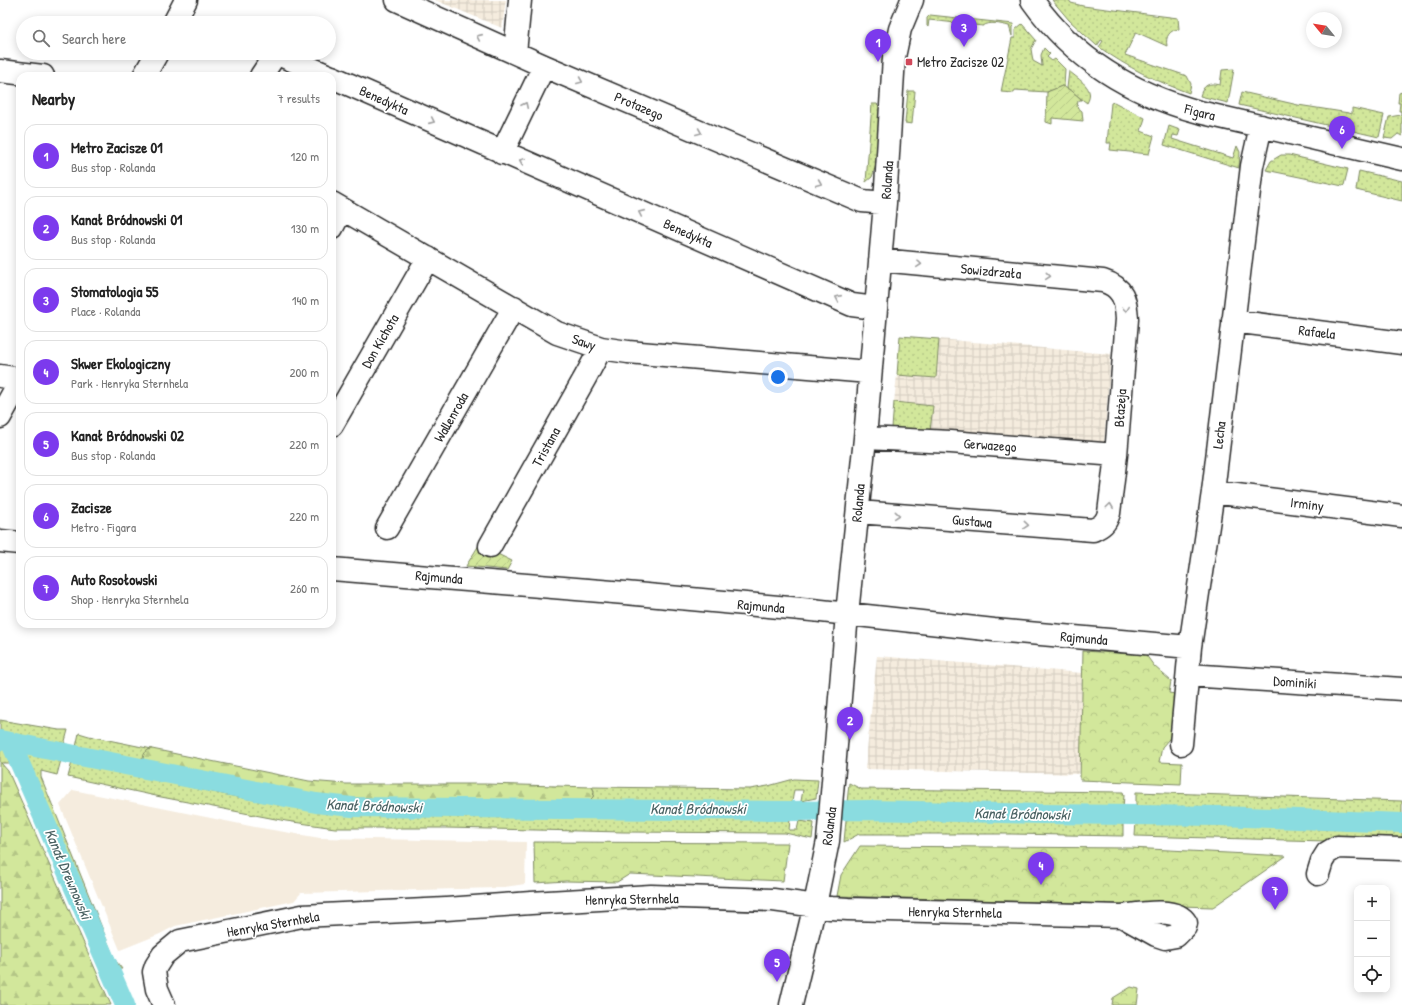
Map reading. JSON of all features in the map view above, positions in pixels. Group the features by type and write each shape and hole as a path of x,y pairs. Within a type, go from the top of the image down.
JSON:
{"street":[{"path":"178,16 186,0"},
{"name":"Protazego","path":"397,0 544,66 862,201 885,203"},
{"path":"515,53 520,0"},
{"name":"Rolanda","path":"792,1005 828,841 847,614 865,438 869,372 885,203 894,57 900,29 912,0"},
{"name":"Figara","path":"1032,0 1055,29 1076,49 1099,67 1132,88 1181,107 1402,159"},
{"path":"146,72 153,60"},
{"path":"263,72 271,60"},
{"path":"292,60 320,72"},
{"path":"502,153 544,66"},
{"path":"0,71 16,73"},
{"name":"Benedykta","path":"336,79 502,153 852,305 875,308"},
{"name":"Lecha","path":"1181,744 1190,647 1213,492 1232,322 1252,166 1261,126"},
{"name":"Sawy","path":"336,213 428,258 557,333 601,348 628,352 869,372"},
{"name":"Don Kichota","path":"336,418 428,258"},
{"name":"Sowizdrzała","path":"880,260 1103,281"},
{"name":"Błażeja","path":"1086,530 1094,530 1102,526 1107,520 1109,513 1116,455 1127,319 1124,298 1120,291 1112,284 1103,281"},
{"name":"Wallenroda","path":"387,528 514,307"},
{"name":"Rafaela","path":"1232,322 1402,343"},
{"name":"Tristana","path":"490,546 601,348"},
{"path":"0,376 16,379"},
{"path":"0,416 16,387"},
{"name":"Gerwazego","path":"865,438 951,442 1116,455"},
{"name":"Irminy","path":"1213,492 1402,516"},
{"name":"Gustawa","path":"858,512 1086,530"},
{"path":"0,541 16,543"},
{"name":"Rajmunda","path":"336,568 625,593 847,614 994,630 1190,647"},
{"name":"Dominiki","path":"1188,675 1402,689"},
{"path":"1318,874 1322,861 1327,853 1337,847 1402,849"},
{"name":"Henryka Sternhela","path":"164,1005 157,989 154,972 163,954 180,941 302,916 446,909 651,896 773,900 848,909 1122,916"}],"shaded area":[{"path":"435,0 506,0 502,28"},
{"path":"939,339 1111,354 1104,444 930,431 933,406 894,402 897,375 936,378"},
{"path":"877,656 1082,673 1081,755 1079,774 865,769"},
{"path":"73,790 255,827 320,838 526,842 525,884 497,888 301,893 294,901 175,926 160,934 120,950 60,805"}],"green space":[{"path":"1052,0 1069,0 1071,3 1083,6 1178,18 1179,29 1169,34 1167,46 1136,32 1125,55 1187,76 1191,84 1189,93 1165,84 1132,68 1099,47 1103,41 1101,40 1097,46 1069,20"},
{"path":"930,15 1014,24 1012,27 1012,36 1009,26 995,23 986,24 983,26 929,20 928,27 927,18"},
{"path":"1022,24 1036,40 1031,49 1033,61 1042,66 1041,55 1044,48 1050,54 1047,57 1052,61 1055,59 1065,69 1064,87 1062,86 1047,92 1015,90 1014,93 1001,92 1012,38 1015,38 1015,30"},
{"path":"1234,69 1228,103 1200,96 1203,89 1207,85 1220,85 1222,70"},
{"path":"1069,71 1088,89 1089,98 1087,103 1067,88"},
{"path":"1062,86 1072,91 1082,100 1078,101 1077,107 1082,111 1083,121 1052,118 1052,124 1046,122 1047,92"},
{"path":"908,91 915,91 912,124 905,123"},
{"path":"1242,92 1298,105 1352,114 1352,108 1384,115 1379,137 1239,105"},
{"path":"1402,92 1402,136 1398,134 1392,139 1384,138 1389,117 1401,115 1401,111 1399,111 1400,103 1398,103 1399,93"},
{"path":"1114,102 1145,118 1141,131 1154,136 1149,154 1110,150 1111,143 1107,143 1111,103"},
{"path":"872,104 877,104 880,107 878,165 876,165 872,177 866,182"},
{"path":"1169,126 1180,130 1178,136 1173,135 1172,139 1233,158 1237,146 1240,152 1239,168 1164,145"},
{"path":"1281,155 1289,155 1348,169 1344,185 1266,170 1271,161"},
{"path":"1359,171 1402,181 1402,201 1356,190"},
{"path":"900,336 939,339 936,378 897,375"},
{"path":"894,402 933,406 930,431 892,428"},
{"path":"479,545 512,561 507,570 466,566"},
{"path":"1083,651 1146,655 1154,666 1171,681 1169,693 1175,694 1172,732 1169,739 1162,747 1159,762 1182,763 1181,784 1080,780"},
{"path":"0,720 59,730 68,730 64,745 0,732"},
{"path":"79,733 152,749 148,750 143,758 144,761 76,747"},
{"path":"0,747 9,750 18,763 1,763 8,771 111,1005 0,1005"},
{"path":"152,749 309,781 346,784 485,784 592,787 594,791 593,797 589,801 345,798 306,794 144,761 143,758 145,753"},
{"path":"27,753 61,760 57,775 41,771 41,777 111,950 122,969 112,969 22,761 21,758 23,754"},
{"path":"72,762 227,795 325,812 752,818 790,820 789,830 797,830 799,821 814,823 812,839 785,833 624,832 446,828 335,828 286,821 156,796 68,777"},
{"path":"794,779 818,780 816,798 801,801 803,790 794,790 792,802 721,804 589,801 593,797 594,791 592,787 750,789"},
{"path":"849,783 861,789 1123,792 1124,795 1123,809 907,806 847,803"},
{"path":"1136,792 1402,801 1402,817 1267,811 1136,809"},
{"path":"860,818 1123,821 1123,836 859,834 844,842 846,820"},
{"path":"1136,821 1402,829 1402,843 1135,836"},
{"path":"534,842 788,843 783,881 630,874 617,882 566,881 535,883"},
{"path":"860,846 1130,848 1286,856 1213,907 837,896 841,875"},
{"path":"1131,987 1139,989 1137,1005 1112,1005 1113,998"}],"waterway":[{"name":"Kanał Bródnowski","path":"0,740 316,803 352,807 790,811 870,810 1221,816 1402,823"},
{"name":"Kanał Drewnowski","path":"11,743 125,1005"}],"place":[{"name":"Stomatologia 55","path":"964,47"},
{"name":"Metro Zacisze 01","path":"878,62"},
{"name":"Metro Zacisze 02","path":"909,62"},
{"name":"Zacisze","path":"1342,149"},
{"name":"Kanał Bródnowski 01","path":"850,740"},
{"name":"Skwer Ekologiczny","path":"1041,885"},
{"name":"Auto Rosołowski","path":"1275,910"},
{"name":"Kanał Bródnowski 02","path":"777,982"}]}
